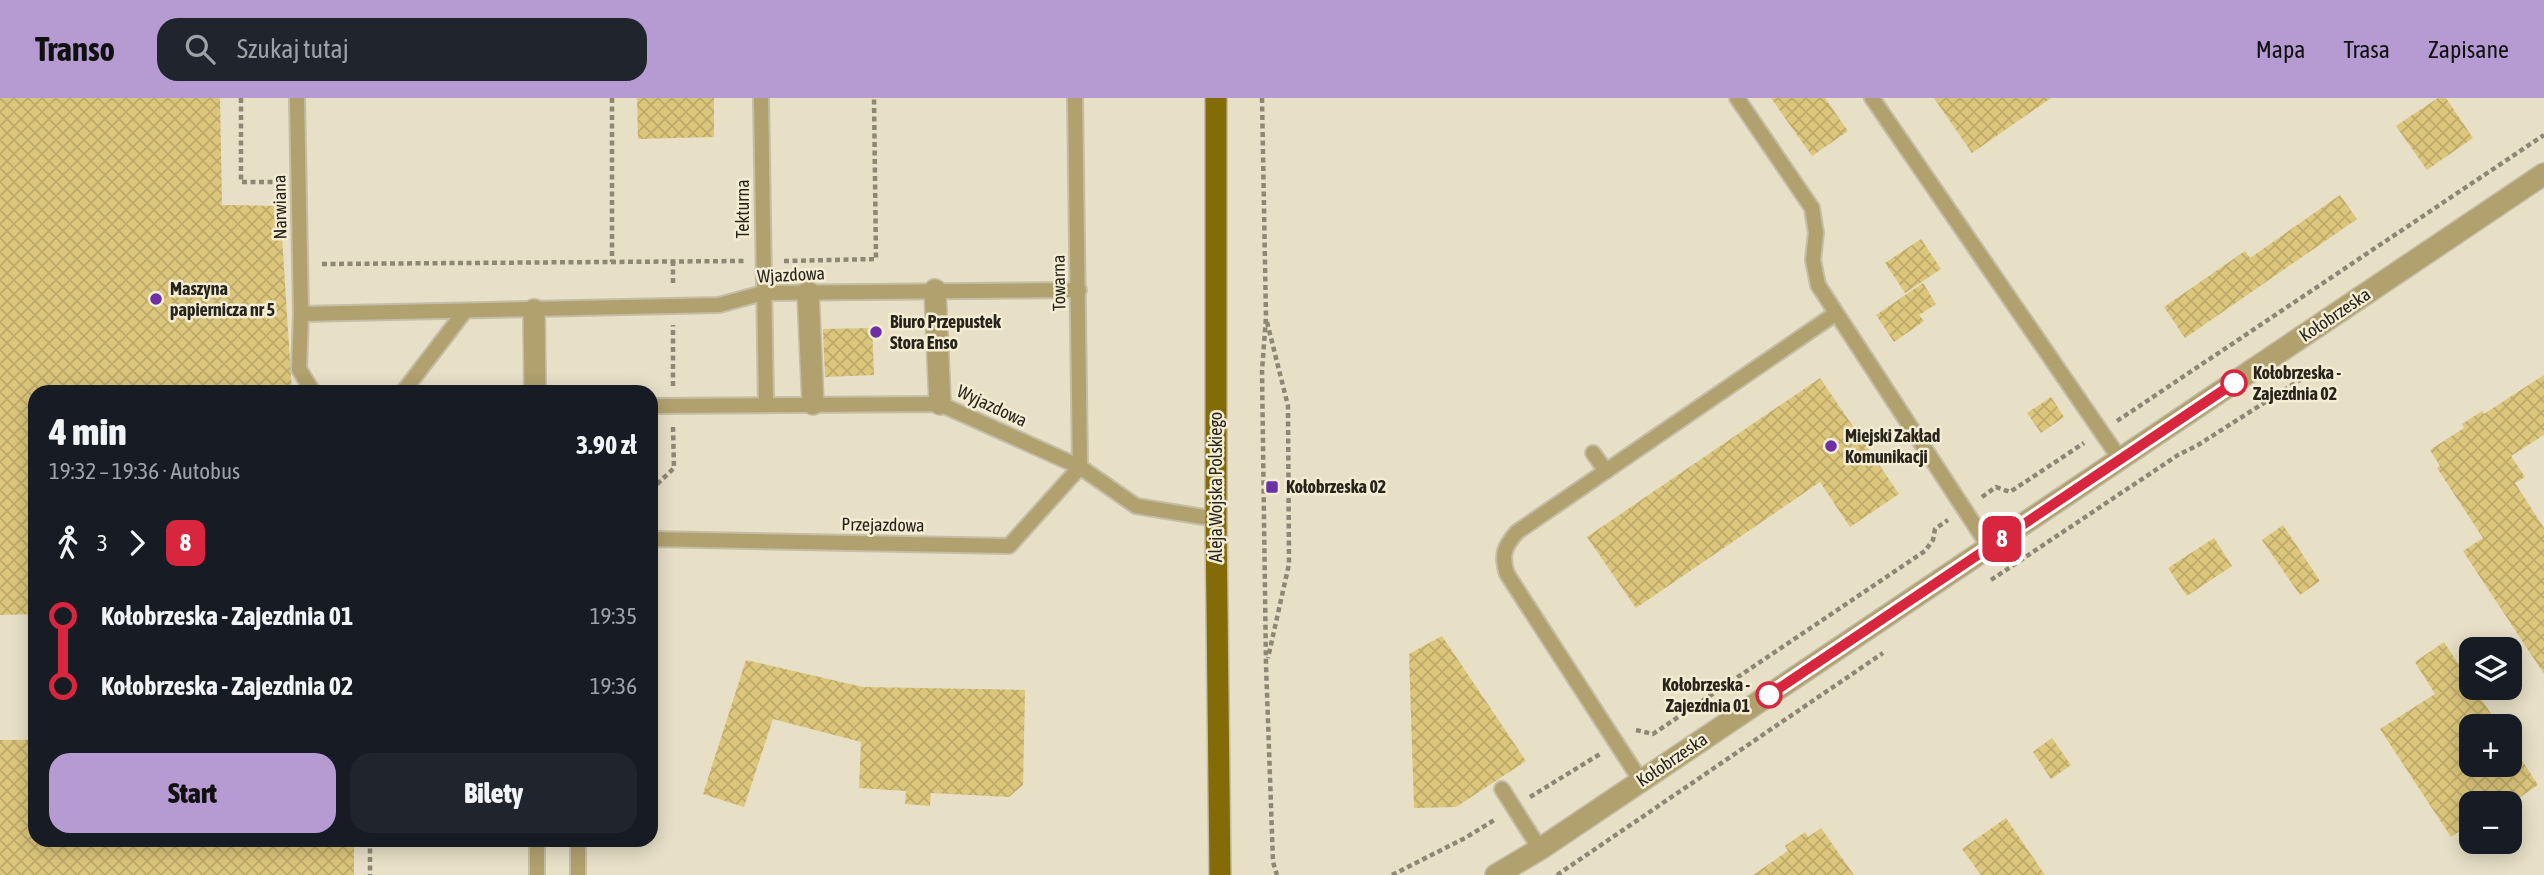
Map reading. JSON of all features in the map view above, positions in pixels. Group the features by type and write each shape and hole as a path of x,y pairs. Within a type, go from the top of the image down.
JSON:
{"main road":[{"name":"Aleja Wojska Polskiego","path":"1216,98 1216,519 1220,875"}],"street":[{"name":"Kołobrzeska","path":"1496,875 1642,781 2544,174"},
{"path":"935,290 940,404"},
{"path":"808,292 813,404"},
{"path":"534,310 535,385"}],"lane":[{"name":"Narwiana","path":"297,98 301,314"},
{"name":"Tekturna","path":"761,98 766,403"},
{"name":"Towarna","path":"1075,98 1080,467"},
{"path":"1737,98 1812,208 1816,233 1813,260 1818,285 1989,547"},
{"path":"1871,98 2120,459"},
{"name":"Wjazdowa","path":"301,314 719,306 763,293 1079,290"},
{"path":"408,385 465,311"},
{"path":"301,314 299,369 309,385"},
{"path":"1642,781 1507,574 1503,548 1517,532 1836,314"},
{"name":"Wyjazdowa","path":"658,405 940,404 1080,467 1136,506 1216,519"},
{"path":"1593,453 1606,471"},
{"name":"Przejazdowa","path":"658,539 1009,546 1080,467"},
{"path":"1502,789 1540,849"},
{"path":"537,847 537,875"},
{"path":"578,847 578,875"}],"path":[{"path":"241,98 241,182 284,182"},
{"path":"612,98 612,262"},
{"path":"300,264 876,259 874,98"},
{"path":"1262,98 1266,317 1262,371 1266,665 1273,862 1277,875"},
{"path":"658,483 674,468 673,261"},
{"path":"1266,317 1288,406 1289,550 1289,564 1266,665"},
{"path":"1980,588 2178,455 2314,371"},
{"path":"1558,875 1887,650"},
{"path":"370,847 370,875"}],"building":[{"name":"Maszyna papiernicza nr 5","path":"0,98 220,98 222,205 280,206 292,385 28,385 28,614 0,615"},
{"path":"637,98 714,98 714,137 638,139"},
{"path":"1771,98 1825,98 1848,131 1812,156"},
{"path":"1934,98 2051,98 1972,153"},
{"path":"2438,98 2446,98 2473,138 2427,170 2396,126"},
{"path":"2340,195 2357,219 2185,338 2164,307 2245,251 2250,258"},
{"path":"1921,239 1941,269 1905,293 1885,263"},
{"path":"1923,283 1936,304 1919,315 1924,321 1894,342 1876,315"},
{"path":"872,328 874,375 825,377 823,329"},
{"path":"2544,375 2544,435 2511,456 2525,477 2515,483 2544,528 2544,674 2463,551 2483,538 2437,468 2440,466 2430,450 2464,428 2462,424 2482,411 2484,414"},
{"path":"1820,378 1899,494 1850,527 1820,482 1636,608 1587,537"},
{"path":"2051,397 2064,417 2041,433 2027,413"},
{"path":"2283,525 2320,581 2300,595 2262,540"},
{"path":"2214,538 2232,566 2187,596 2168,568"},
{"path":"1442,636 1526,761 1456,807 1414,808 1409,654"},
{"path":"2444,642 2459,665 2459,700 2482,700 2491,714 2459,714 2459,777 2522,777 2522,760 2538,785 2522,796 2522,791 2459,791 2459,831 2451,837 2380,729 2435,694 2415,662"},
{"path":"746,660 863,687 1025,690 1023,785 1009,797 931,793 930,806 905,804 906,791 859,788 861,742 773,719 744,807 703,794"},
{"path":"2052,738 2071,765 2051,779 2033,752"},
{"path":"0,740 28,740 28,847 354,847 354,875 0,875"},
{"path":"2006,818 2045,875 1981,875 1962,849"},
{"path":"1821,828 1854,875 1753,875 1788,851 1785,846 1805,832 1808,837"}],"bus line":[{"name":"8","path":"1769,695 2234,383"}],"place":[{"name":"Maszyna papiernicza nr 5","path":"156,299"},
{"name":"Biuro Przepustek Stora Enso","path":"876,332"},
{"name":"Kołobrzeska - Zajezdnia 02","path":"2234,383"},
{"name":"Miejski Zakład Komunikacji","path":"1831,446"},
{"name":"Kołobrzeska 02","path":"1272,487"},
{"name":"Kołobrzeska - Zajezdnia 01","path":"1769,695"}]}
